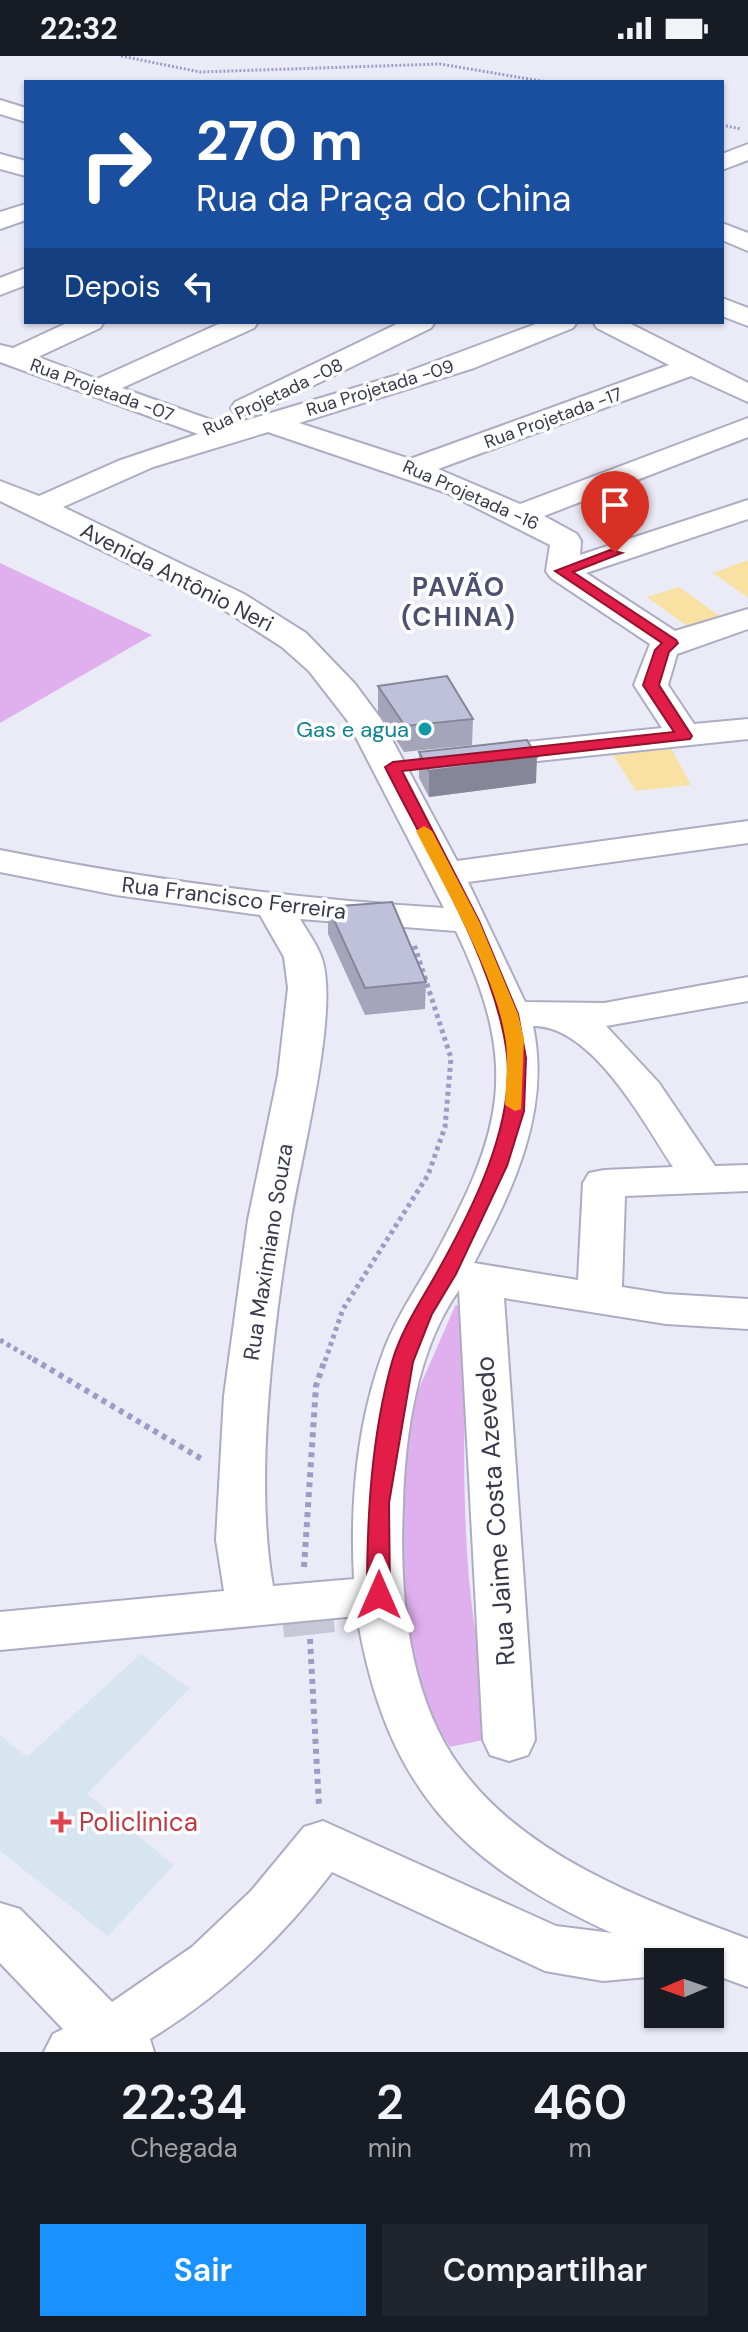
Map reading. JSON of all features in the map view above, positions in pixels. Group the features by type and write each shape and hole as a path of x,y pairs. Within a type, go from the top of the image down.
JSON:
{"street":[{"path":"0,107 24,114"},
{"path":"724,162 748,151"},
{"path":"0,161 24,168"},
{"path":"0,221 24,212"},
{"path":"0,287 24,277"},
{"path":"724,307 748,318"},
{"path":"8,355 86,324"},
{"path":"99,388 241,324"},
{"name":"Rua Projetada -08","path":"40,506 198,437 418,324"},
{"name":"Rua Projetada -09","path":"198,437 265,422 462,362 559,324"},
{"path":"610,324 748,394"},
{"name":"Rua Projetada -07","path":"8,355 99,388 198,437"},
{"name":"Rua Projetada -17","path":"413,468 692,366"},
{"name":"Rua Projetada -16","path":"265,422 413,468 522,514 566,541 562,571"},
{"path":"522,514 748,427"},
{"name":"Avenida Antônio Neri","path":"0,490 40,506 216,593 292,638 325,668 356,705 420,764 445,874 528,1015 516,1058 515,1111 463,1277 422,1314 402,1362 378,1503 379,1595 385,1642 401,1707 430,1767 478,1825 535,1866 602,1903 711,1948"},
{"path":"562,571 748,509"},
{"path":"562,571 671,643"},
{"path":"685,736 651,685 662,650 671,643 748,619"},
{"path":"420,764 748,729"},
{"path":"445,874 748,832"},
{"name":"Rua Francisco Ferreira","path":"0,861 109,883 273,904 470,921"},
{"name":"Rua Maximiano Souza","path":"252,1609 240,1540 240,1482 267,1235 298,1075 307,988 303,957 273,904"},
{"path":"528,1015 604,1015 748,989"},
{"path":"528,1015 568,1020 609,1049 640,1087 703,1180"},
{"path":"599,1300 604,1183 748,1178"},
{"path":"463,1277 666,1309 748,1314"},
{"name":"Rua Jaime Costa Azevedo","path":"463,1277 509,1740"},
{"path":"0,1631 379,1595"},
{"path":"0,1926 103,2047 215,1962 297,1879 323,1843 545,1947 577,1957 644,1957"}],"path":[{"path":"121,56 200,72 440,64 535,80"},
{"path":"724,125 748,130"},
{"path":"304,1569 316,1386 343,1309 428,1175 445,1127 451,1058 444,1028 405,917"},
{"path":"0,1340 240,1482"},
{"path":"310,1639 323,1843"}],"shaded area":[{"path":"748,560 748,598 713,573"},
{"path":"0,563 152,635 0,723"},
{"path":"679,587 729,623 698,634 647,597"},
{"path":"671,748 691,785 636,791 613,755"},
{"path":"456,1304 469,1321 465,1386 465,1514 469,1579 492,1738 450,1747 424,1706 407,1615 401,1514 410,1409"},
{"name":"Policlinica","path":"141,1654 190,1688 87,1794 174,1865 108,1936 0,1851 0,1735 27,1757"}],"building":[{"path":"447,676 473,719 405,726 378,686"},
{"path":"527,740 537,757 429,771 419,752"},
{"path":"392,902 426,982 365,988 328,907"}],"tunnel":[{"path":"304,1584 310,1639"}],"slow traffic":[{"path":"424,831 470,921 513,1026 515,1105"}],"place":[{"name":"Gas e agua","path":"425,729"},
{"name":"Policlinica","path":"61,1822"}],"district":[{"name":"PAVÃO (CHINA)","path":"459,602"}],"route":[{"path":"379,1595 378,1503 402,1362 422,1314 446,1274 498,1166 515,1111 516,1058 509,1014 470,921 393,767 685,736 651,685 662,650 671,643 562,571 615,553"}]}
